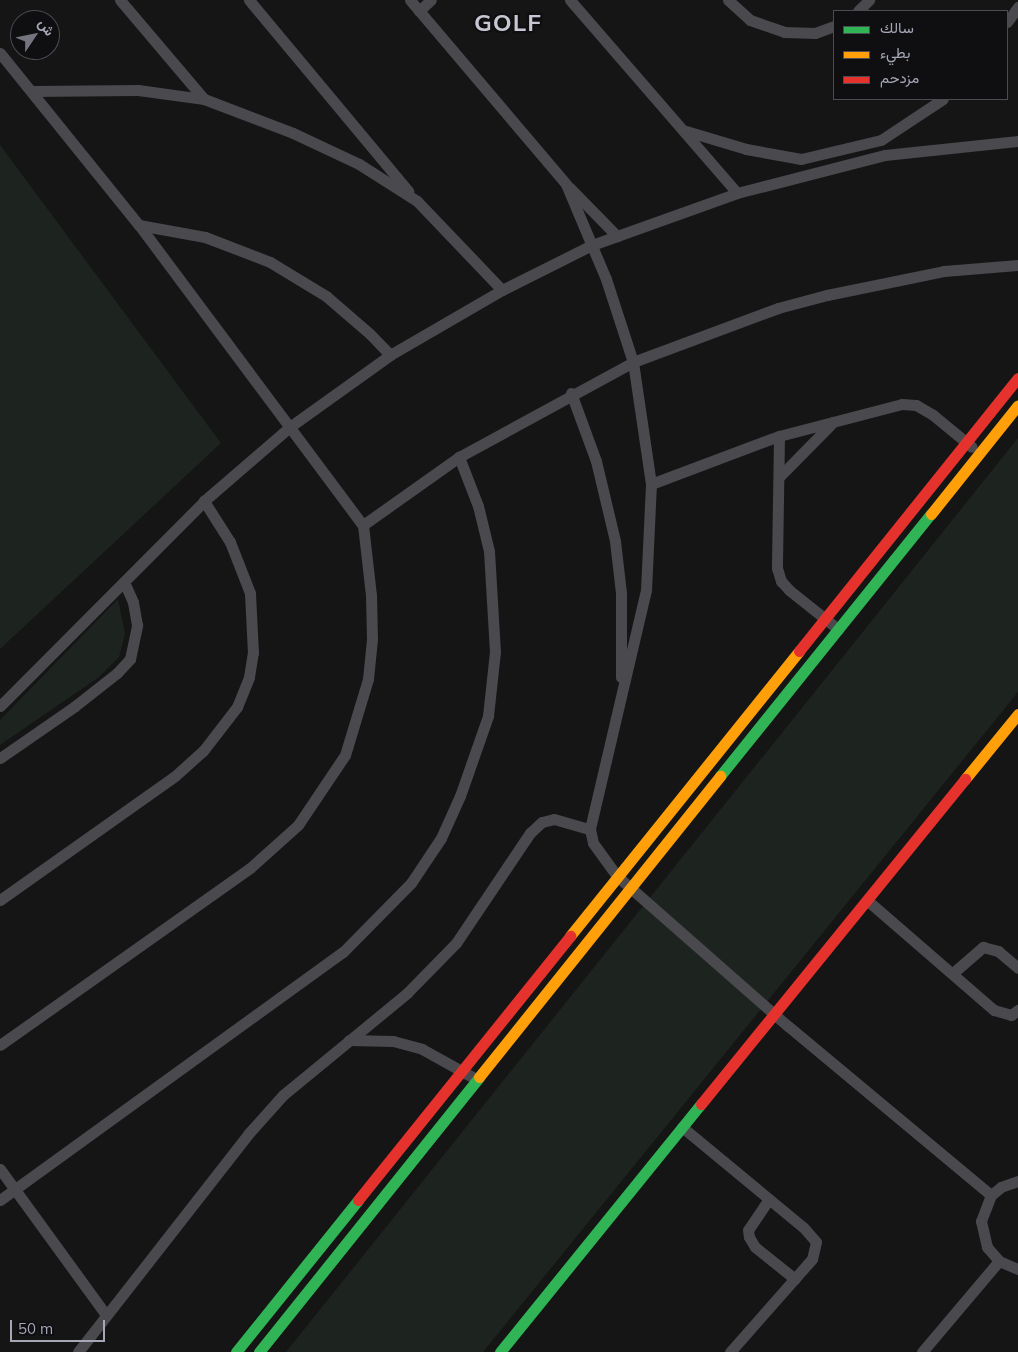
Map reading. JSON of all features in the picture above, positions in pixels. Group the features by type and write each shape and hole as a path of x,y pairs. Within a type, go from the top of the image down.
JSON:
{"street":[{"path":"120,0 204,98"},
{"path":"249,0 416,201 502,290"},
{"path":"410,0 566,184 617,236"},
{"path":"419,10 431,0"},
{"path":"570,0 686,131 736,193"},
{"path":"728,0 750,20 784,32 815,33 833,26"},
{"path":"859,10 869,0"},
{"path":"1008,21 1018,7"},
{"path":"0,53 139,225 291,426 363,525 371,595 368,679 345,755 325,789 298,825 250,868 0,1046"},
{"path":"32,91 138,90 204,98 293,133 359,164 416,201"},
{"path":"686,131 746,149 801,159 882,140 942,100"},
{"path":"882,140 885,155"},
{"path":"0,706 204,501 291,426 390,356 502,290 592,245 736,193 885,155 1018,141"},
{"path":"801,159 804,176"},
{"path":"566,184 592,245 633,362 651,484 644,606 590,829 600,857 617,876 775,1014 991,1195"},
{"path":"139,225 205,237 270,262 326,296 390,356"},
{"path":"363,525 459,457 571,394 633,362 726,326 811,299 944,271 1018,265"},
{"path":"236,1352 1018,378"},
{"path":"571,394 596,461 615,541 621,593 621,699"},
{"path":"651,484 779,436 886,406 916,405 980,453"},
{"path":"259,1352 1018,405"},
{"path":"780,476 834,421"},
{"path":"779,436 780,476 776,557 779,575 789,590 838,629"},
{"path":"0,1200 343,952 411,883 440,838 460,796 488,716 495,652 489,551 478,506 459,457"},
{"path":"0,900 175,776 203,752 237,707 249,677 253,653 250,593 230,542 204,501"},
{"path":"0,758 75,706 118,673 130,659 137,625 133,602 124,582"},
{"path":"500,1352 1018,714"},
{"path":"78,1352 249,1133 308,1072 407,993 456,943 530,833 542,822 554,819 590,829"},
{"path":"868,901 994,1010 1011,1015 1018,1010"},
{"path":"953,973 976,950 983,947 998,951 1018,968"},
{"path":"349,1040 379,1040 408,1044 436,1054 476,1079"},
{"path":"682,1127 812,1235 816,1242 812,1259 730,1352"},
{"path":"0,1169 106,1315"},
{"path":"1018,1181 1001,1187 991,1195 982,1214 982,1234 987,1247 999,1261 1018,1269"},
{"path":"769,1199 748,1230 749,1238 755,1247 795,1279"},
{"path":"922,1352 999,1261"}],"shaded area":[{"path":"0,145 221,443 0,649"},
{"path":"1018,438 1018,692 483,1352 286,1352"},
{"path":"118,599 125,634 119,657 99,677 0,745 0,720"}],"traffic: fast":[{"path":"720,776 931,514"},
{"path":"259,1352 479,1077"},
{"path":"500,1352 701,1104"},
{"path":"236,1352 358,1200"}],"traffic: slow":[{"path":"931,514 1018,405"},
{"path":"570,936 799,651"},
{"path":"965,779 1018,714"},
{"path":"479,1077 720,776"}],"traffic: jam":[{"path":"799,651 1018,378"},
{"path":"701,1104 965,779"},
{"path":"358,1200 570,936"}],"district":[{"name":"GOLF","path":"508,23"}]}
